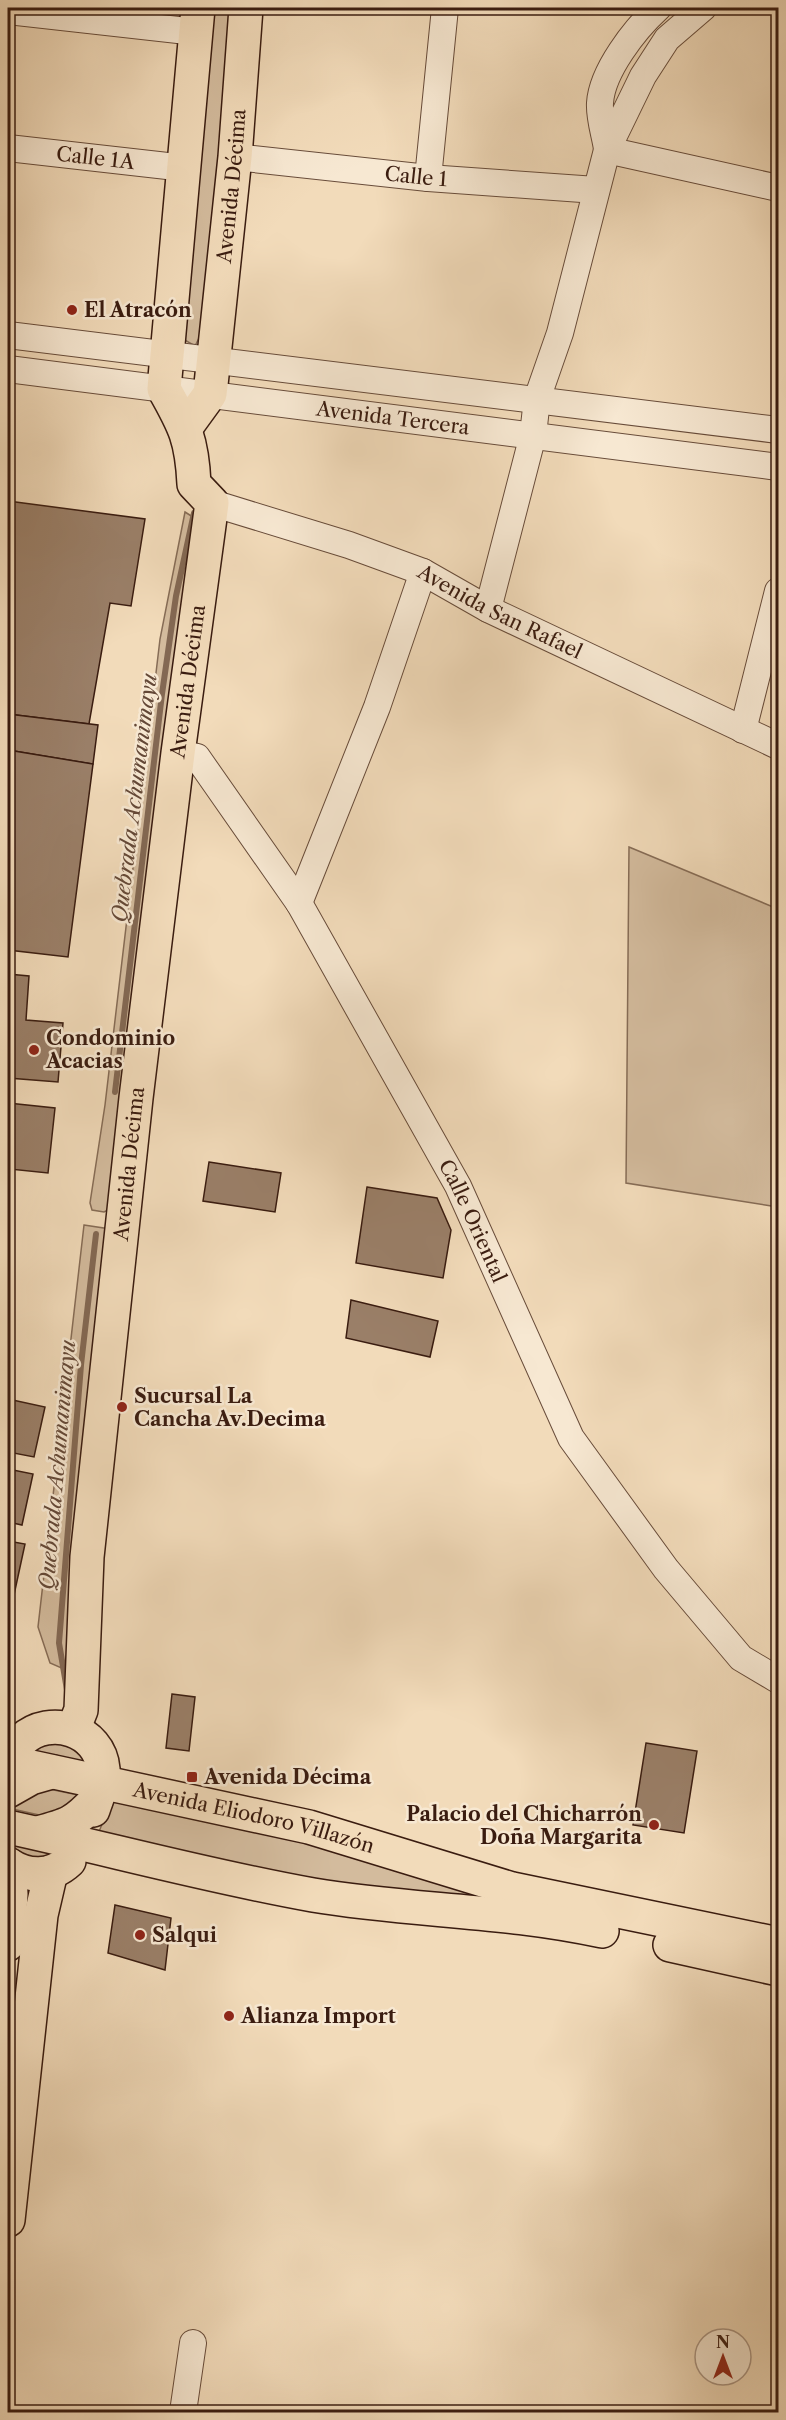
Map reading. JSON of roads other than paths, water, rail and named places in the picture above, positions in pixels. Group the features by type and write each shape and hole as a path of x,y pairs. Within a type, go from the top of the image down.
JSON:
{"main road":[{"name":"Avenida Décima","path":"186,427 210,394 236,157 246,8"},
{"path":"197,20 164,389 186,427 193,457 194,484 212,503"},
{"name":"Avenida Décima","path":"73,1730 81,1710 87,1557 136,1098 178,753 212,503"},
{"path":"8,1771 21,1741 31,1733 54,1726 73,1730 91,1742 99,1754 103,1768 99,1792 74,1856 64,1866 51,1872 29,1873 8,1865 11,1894 8,1944"},
{"name":"Avenida Eliodoro Villazón","path":"8,1771 31,1778 52,1772 99,1792 309,1827 512,1889 778,1944"},
{"path":"22,1830 62,1827 78,1820 99,1792"},
{"path":"22,1830 314,1894 400,1907 561,1923 778,1969"},
{"path":"8,2220 42,1916 51,1872"}],"street":[{"path":"428,178 445,8"},
{"path":"607,150 600,102 610,69 628,39 658,8"},
{"path":"488,609 533,435 537,399 560,333 607,150 643,76 667,39 703,8"},
{"path":"8,11 197,20"},
{"name":"Calle 1A","path":"8,148 185,168"},
{"path":"607,150 778,188"},
{"name":"Calle 1","path":"236,157 428,178 596,190"},
{"name":"Avenida Tercera","path":"8,335 778,430"},
{"name":"Avenida Tercera","path":"8,369 778,466"},
{"name":"Avenida San Rafael","path":"212,503 349,545 423,572 488,609 778,746"},
{"path":"299,903 377,707 423,572"},
{"path":"743,730 778,591"},
{"name":"Calle Oriental","path":"178,753 197,757 299,903 458,1186 571,1438 666,1569 741,1659 778,1680"},
{"path":"183,2412 193,2343"}],"waterway":[{"name":"Quebrada Achumanimayu","path":"115,1092 162,694 176,596 194,513"},
{"name":"Quebrada Achumanimayu","path":"67,1690 59,1643 81,1365 96,1234"}],"place":[{"name":"El Atracón","path":"72,310"},
{"name":"Condominio Acacias","path":"34,1050"},
{"name":"Sucursal La Cancha Av.Decima","path":"122,1407"},
{"name":"Avenida Décima","path":"192,1777"},
{"name":"Palacio del Chicharrón Doña Margarita","path":"654,1825"},
{"name":"Salqui","path":"140,1935"},
{"name":"Alianza Import","path":"229,2016"}]}
